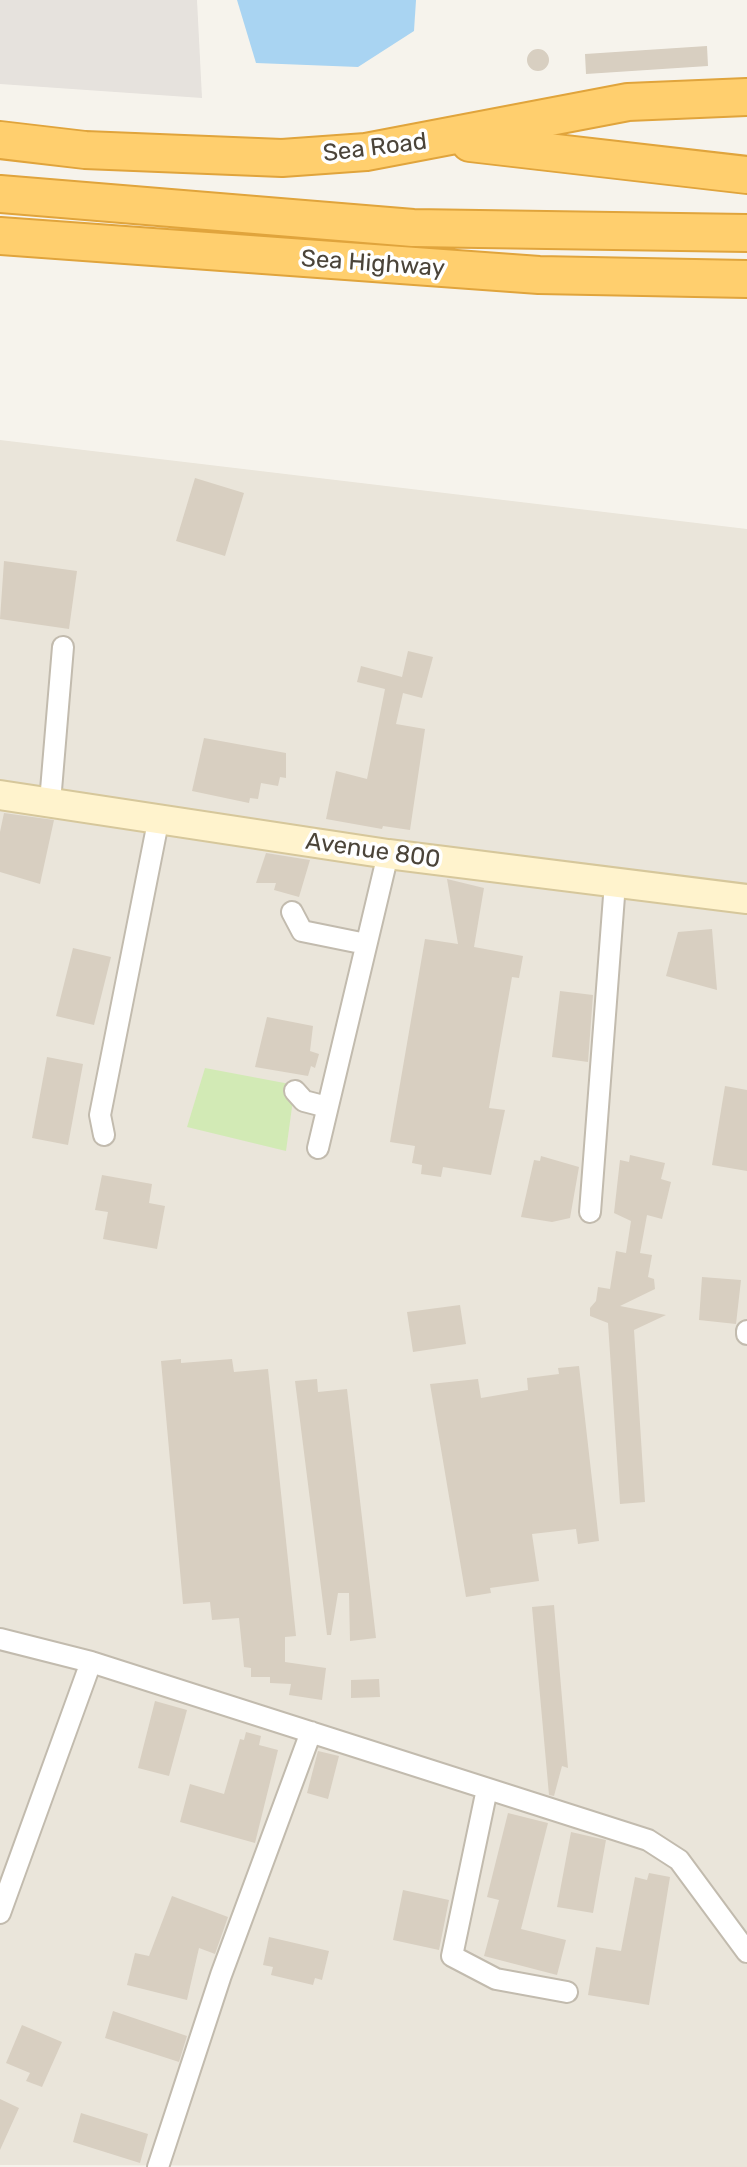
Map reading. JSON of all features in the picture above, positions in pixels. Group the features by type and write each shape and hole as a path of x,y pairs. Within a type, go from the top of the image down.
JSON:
{"highway":[{"name":"Sea Road","path":"0,140 85,150 282,158 366,152 628,102 747,97"},
{"path":"439,139 747,175"},
{"name":"Sea Highway","path":"0,194 413,228 747,233"},
{"name":"Sea Highway","path":"0,236 539,275 747,279"}],"main road":[{"name":"Avenue 800","path":"0,795 388,854 747,899"}],"street":[{"path":"50,802 63,647"},
{"path":"104,1135 100,1115 159,817"},
{"path":"318,1148 388,854"},
{"path":"590,1212 615,883"},
{"path":"292,912 302,931 366,944"},
{"path":"295,1091 304,1101 327,1107"},
{"path":"0,1639 91,1662 487,1789 607,1824 657,1844 691,1874 747,1952"},
{"path":"0,1913 91,1662"},
{"path":"158,2167 221,1975 311,1732"},
{"path":"487,1789 452,1956 496,1979 567,1992"}],"shaded area":[{"path":"0,0 197,0 202,98 0,84"},
{"path":"0,440 747,529 747,2167 0,2165"}],"green space":[{"path":"205,1068 295,1085 286,1151 187,1127"}],"water":[{"path":"237,0 416,0 414,31 358,67 256,63"}],"building":[{"path":"707,46 708,66 586,74 585,54"},
{"path":"538,49 549,60 538,71 527,60"},
{"path":"195,478 244,493 225,556 176,541"},
{"path":"4,561 77,571 69,629 0,619"},
{"path":"408,651 433,657 422,698 403,693 396,724 425,729 410,830 383,826 382,829 326,819 336,771 367,779 385,689 357,682 361,666 402,677"},
{"path":"204,738 286,753 286,778 280,777 278,786 261,783 258,799 250,798 249,803 192,791"},
{"path":"4,813 54,820 40,884 0,872 0,832"},
{"path":"266,853 310,860 299,897 274,890 276,883 256,883"},
{"path":"447,879 484,888 474,947 523,956 519,978 512,977 489,1108 505,1110 491,1175 443,1167 441,1177 421,1174 422,1165 412,1163 415,1146 390,1142 425,939 458,944"},
{"path":"712,929 717,990 666,976 678,932"},
{"path":"73,948 111,957 94,1025 56,1016"},
{"path":"560,991 593,995 588,1062 552,1057"},
{"path":"267,1017 313,1026 310,1051 319,1054 315,1068 311,1066 308,1076 255,1067"},
{"path":"47,1057 83,1064 68,1145 32,1138"},
{"path":"725,1086 747,1090 747,1171 712,1165"},
{"path":"630,1155 665,1163 661,1179 671,1182 662,1219 647,1215 640,1253 652,1255 648,1277 654,1279 655,1289 620,1306 666,1315 634,1330 645,1502 620,1504 608,1323 590,1316 590,1308 596,1301 598,1287 610,1289 616,1251 626,1253 631,1221 614,1213 620,1160 629,1162"},
{"path":"541,1156 579,1167 570,1218 552,1222 521,1217 534,1160 540,1161"},
{"path":"102,1175 152,1184 149,1203 165,1206 157,1249 103,1239 108,1212 95,1210"},
{"path":"702,1277 741,1280 736,1324 699,1320"},
{"path":"460,1305 466,1344 413,1352 407,1312"},
{"path":"181,1359 181,1363 232,1359 234,1372 268,1369 296,1636 285,1637 285,1662 326,1668 322,1700 289,1695 291,1684 270,1683 270,1677 251,1677 251,1668 244,1667 239,1618 212,1620 210,1602 183,1604 161,1361"},
{"path":"579,1366 599,1541 578,1544 576,1529 532,1534 539,1581 490,1588 491,1593 466,1597 430,1384 478,1379 481,1398 528,1390 527,1378 559,1374 558,1368"},
{"path":"317,1379 318,1392 347,1389 376,1638 350,1641 349,1593 338,1593 331,1635 327,1635 295,1381"},
{"path":"554,1605 568,1768 562,1766 554,1796 549,1795 532,1607"},
{"path":"379,1679 380,1697 351,1698 351,1680"},
{"path":"155,1701 187,1710 169,1776 138,1768"},
{"path":"246,1732 261,1736 259,1745 278,1750 255,1843 180,1822 190,1784 224,1794 240,1739 244,1740"},
{"path":"318,1751 339,1756 328,1799 307,1793"},
{"path":"508,1813 548,1823 521,1929 566,1940 557,1975 484,1956 499,1900 487,1897"},
{"path":"571,1832 606,1840 593,1913 557,1907"},
{"path":"649,1873 670,1877 649,2005 588,1995 596,1947 621,1951 635,1877 647,1880"},
{"path":"403,1890 449,1900 439,1950 393,1940"},
{"path":"172,1896 228,1917 215,1954 199,1948 187,2000 127,1985 135,1953 149,1956"},
{"path":"269,1937 329,1951 322,1980 315,1978 313,1985 271,1975 273,1967 263,1965"},
{"path":"113,2011 187,2036 179,2062 105,2038"},
{"path":"22,2025 62,2042 42,2087 26,2081 30,2073 6,2063"},
{"path":"0,2099 19,2108 0,2150"},
{"path":"81,2113 148,2134 140,2163 73,2142"}]}
